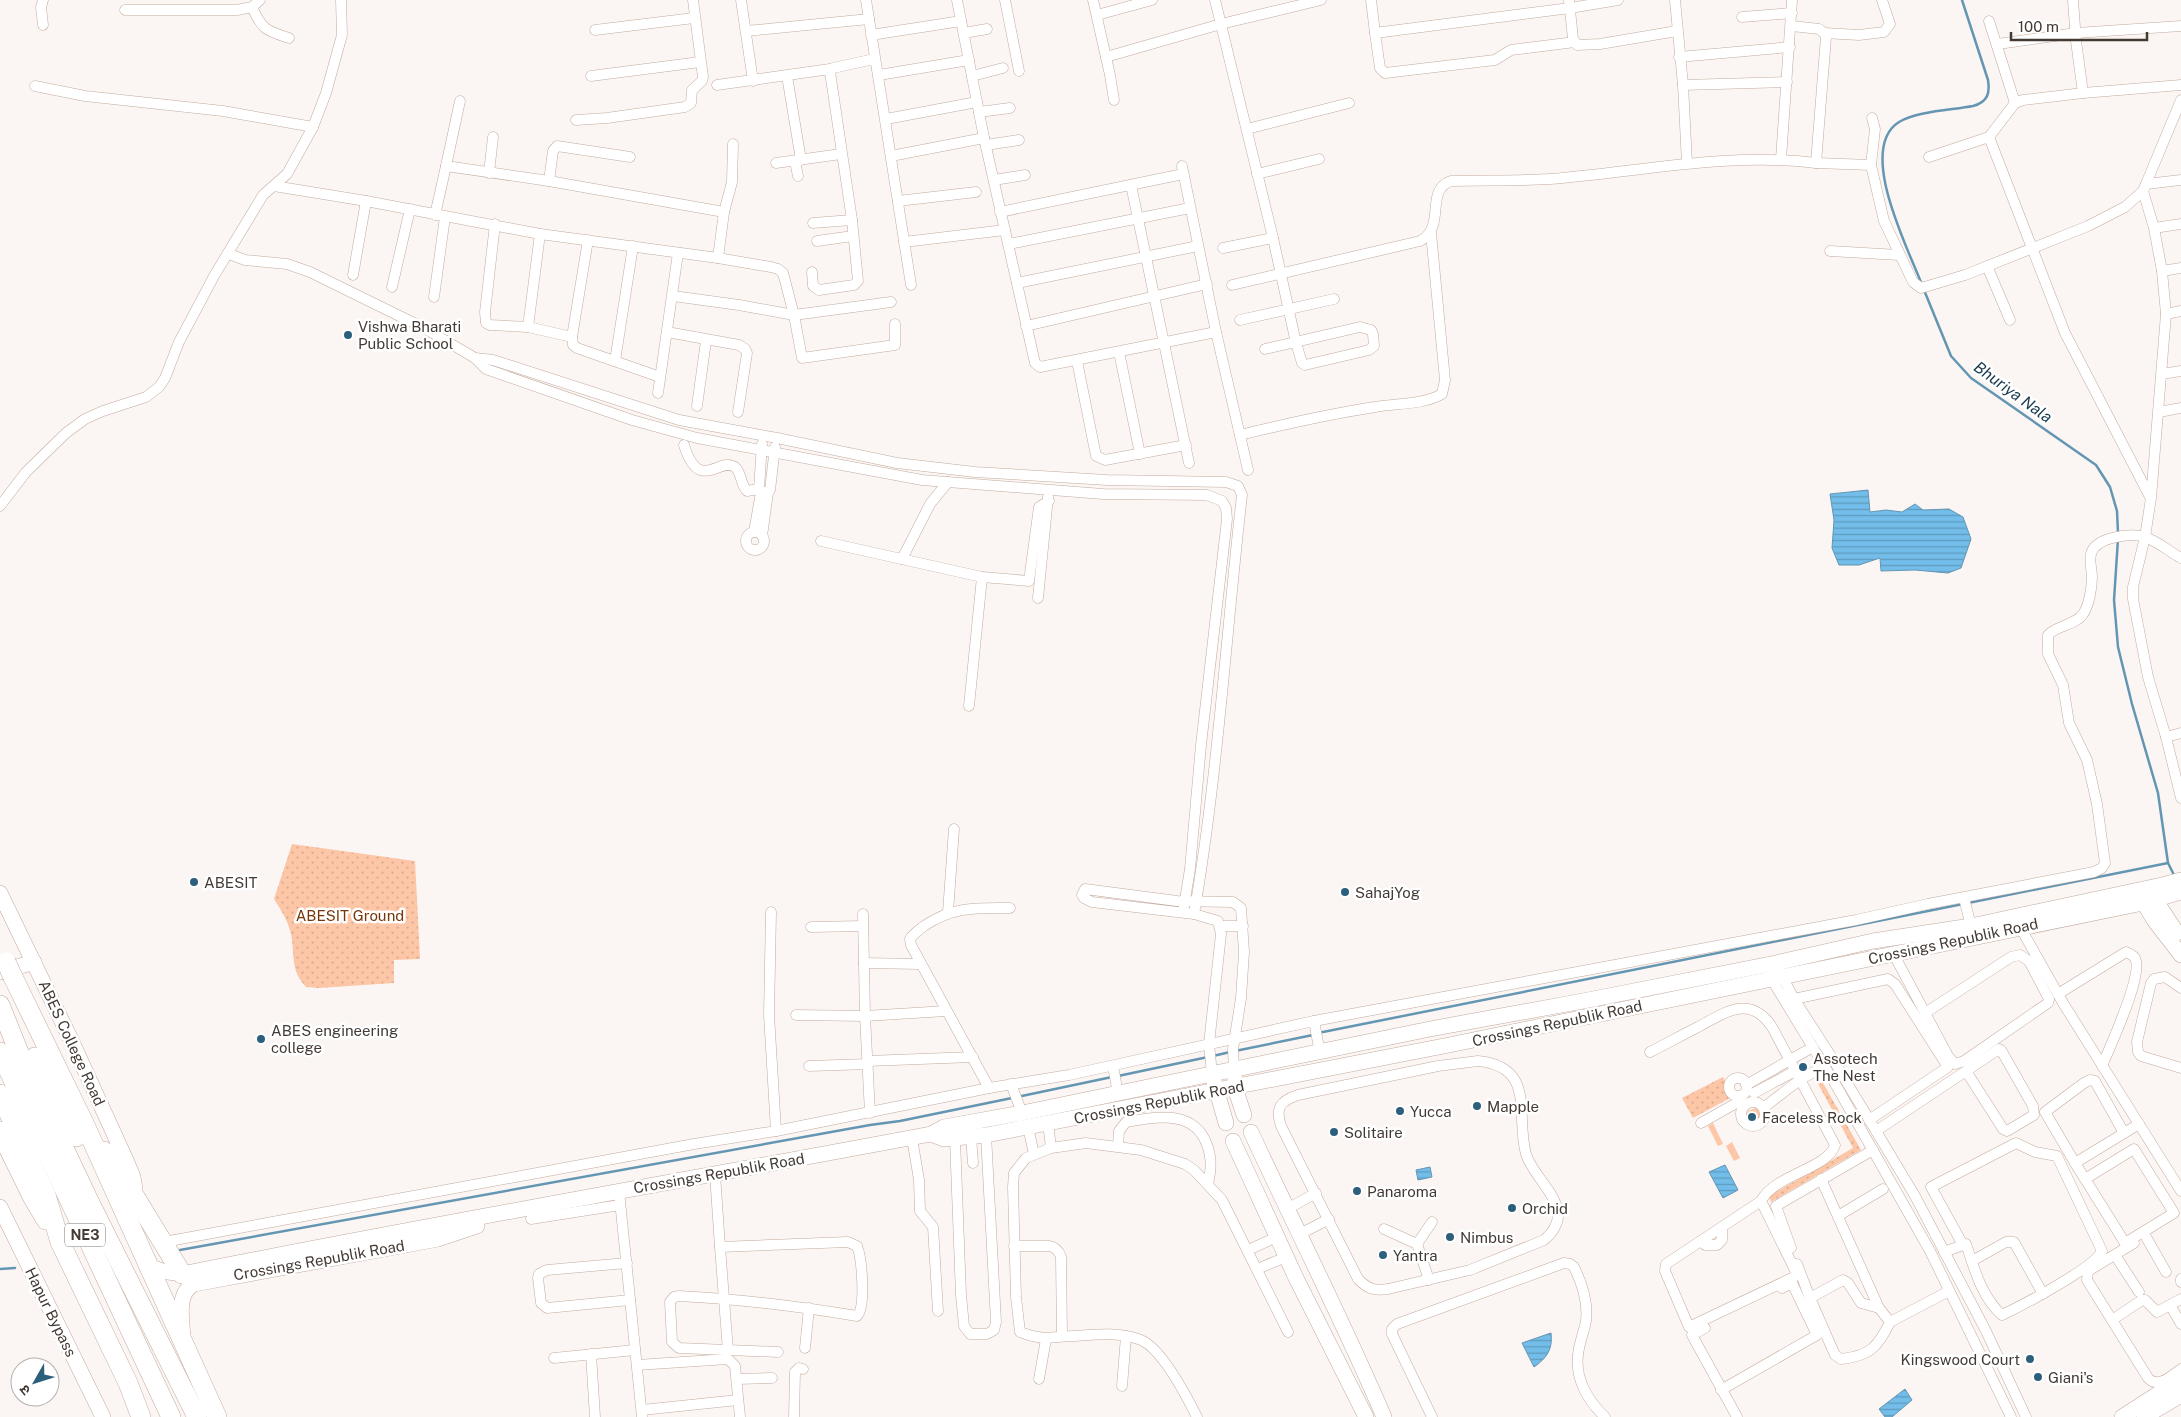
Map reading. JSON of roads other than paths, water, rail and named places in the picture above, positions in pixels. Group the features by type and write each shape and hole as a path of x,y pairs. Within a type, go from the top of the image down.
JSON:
{"highway":[{"path":"5,965 94,1146 216,1417"},
{"path":"4,1013 25,1038 131,1248 146,1265"},
{"path":"4,1013 20,1055 76,1174 197,1417"},
{"name":"NE3","path":"0,1052 171,1417"},
{"path":"0,1070 37,1149 41,1154 48,1156"},
{"path":"0,1094 46,1195 60,1242"},
{"path":"0,1131 33,1198 60,1242 128,1383 142,1417"},
{"path":"94,1146 105,1151 112,1159 182,1274"}],"street":[{"path":"43,0 41,7 43,25"},
{"path":"125,10 237,10 252,7 260,0"},
{"path":"0,506 26,472 66,433 85,419 146,397 159,387 165,378 178,342 199,303 263,196 290,170 313,127 334,66 342,35 341,0 337,0"},
{"path":"576,120 607,118 691,103 692,88 703,79 693,0"},
{"path":"741,0 753,81"},
{"path":"866,0 911,285"},
{"path":"957,0 1000,212 1009,244 1034,361 1037,366 1077,361 1216,332"},
{"path":"1005,0 1019,72"},
{"path":"1093,0 1114,100"},
{"path":"1096,15 1152,0"},
{"path":"1215,0 1282,273 1296,343 1302,363 1306,365 1369,350 1374,343 1371,330 1364,327 1296,343 1265,349"},
{"path":"1106,57 1221,24 1321,0"},
{"path":"1371,0 1380,68 1384,73 1495,60 1512,50 1575,42"},
{"path":"1375,33 1569,4 1618,0"},
{"path":"1675,0 1683,85 1687,163"},
{"path":"1781,159 1792,26 1792,0"},
{"path":"1792,26 1819,29 1824,33 1859,35 1884,32 1890,24 1882,0"},
{"path":"2073,0 2083,92"},
{"path":"1569,4 1575,42 1580,46 1677,31"},
{"path":"252,7 257,19 265,29 289,38"},
{"path":"1742,17 1792,13"},
{"path":"595,30 694,18"},
{"path":"746,31 869,19"},
{"path":"871,35 961,20"},
{"path":"1990,21 2015,103"},
{"path":"1998,44 2076,33 2181,26"},
{"path":"964,33 987,29"},
{"path":"1816,163 1824,33"},
{"path":"1679,57 1790,47"},
{"path":"717,85 830,69 874,59"},
{"path":"878,74 969,60"},
{"path":"591,76 700,62"},
{"path":"972,76 1004,68"},
{"path":"812,272 813,286 816,290 857,283 859,278 830,69"},
{"path":"787,76 798,160 798,176"},
{"path":"1683,85 1787,82"},
{"path":"1929,157 1989,137 2015,103 2083,92 2181,84"},
{"path":"35,86 84,96 223,111 313,127"},
{"path":"1872,118 1875,129 1871,165 1879,208 1913,282 1921,288 1987,266 2110,216 2130,204 2145,188 2181,100"},
{"path":"435,214 460,101"},
{"path":"1247,129 1349,103"},
{"path":"886,119 978,107 1010,108"},
{"path":"490,173 493,137"},
{"path":"1989,137 2065,333 2151,498"},
{"path":"891,156 985,142 1019,140"},
{"path":"718,258 724,212 732,182 733,144"},
{"path":"549,181 553,151 557,146 630,157"},
{"path":"776,163 841,154"},
{"path":"1258,174 1319,158"},
{"path":"1240,435 1291,423 1418,401 1442,394 1445,380 1431,233 1438,193 1441,186 1450,181 1549,179 1687,163 1781,159 1816,163 1871,165"},
{"path":"446,166 549,181 724,212"},
{"path":"1000,212 1131,185 1183,170 1216,332 1248,470"},
{"path":"994,180 1025,175"},
{"path":"2145,188 2181,180"},
{"path":"1131,185 1189,463"},
{"path":"274,186 495,224 540,234 718,258 778,269 782,273 794,315 802,358 895,345 895,324"},
{"path":"2145,188 2162,271 2166,314 2151,498 2145,537 2133,587 2133,599 2148,677 2166,737 2181,798"},
{"path":"898,201 976,192"},
{"path":"353,274 366,201"},
{"path":"1009,244 1190,208"},
{"path":"392,287 410,209"},
{"path":"434,296 446,216"},
{"path":"813,223 852,220"},
{"path":"495,224 484,318 486,323 490,325 528,328 572,337"},
{"path":"2154,228 2181,224"},
{"path":"904,242 1005,230"},
{"path":"1232,285 1420,240 1431,233"},
{"path":"528,328 540,234"},
{"path":"817,241 853,236"},
{"path":"1223,248 1273,238"},
{"path":"588,240 572,337 573,345 660,377"},
{"path":"615,361 633,246"},
{"path":"1017,283 1198,246"},
{"path":"1830,251 1899,255"},
{"path":"658,393 678,253"},
{"path":"229,254 245,260 287,264 310,272 424,328 475,358 486,369 632,420 697,438 922,480 1048,496 1103,494 1196,495 1217,498 1222,501 1226,508 1227,519 1183,912"},
{"path":"1987,266 2010,320"},
{"path":"2162,271 2181,268"},
{"path":"1026,326 1206,284"},
{"path":"673,296 794,315 891,302"},
{"path":"1240,320 1334,299"},
{"path":"2166,314 2181,312"},
{"path":"667,332 706,341 739,345 745,349 747,353 738,412"},
{"path":"697,406 706,341"},
{"path":"1119,352 1140,454"},
{"path":"475,358 493,360 679,420 924,468 1107,480 1232,483 1238,486 1242,495 1215,760 1194,914"},
{"path":"1077,361 1096,456 1105,460 1186,445"},
{"path":"2162,374 2181,371"},
{"path":"2159,412 2180,408 2181,419"},
{"path":"758,534 762,491 763,436"},
{"path":"762,491 775,452 777,438"},
{"path":"684,445 692,461 702,471 708,472 723,465 730,465 735,467 739,473 742,486 747,491 762,491"},
{"path":"922,480 924,468"},
{"path":"1038,598 1048,496 1048,477"},
{"path":"902,559 930,504 948,482"},
{"path":"1194,482 1196,495"},
{"path":"820,541 982,577 1030,581 1039,507 1048,496"},
{"path":"164,1242 694,1144 776,1131 989,1088 1012,1088 1315,1026 1964,900 2094,872 2102,868 2105,863 2097,804 2086,760 2069,723 2063,685 2048,654 2046,641 2050,632 2082,616 2091,581 2092,551 2101,542 2115,537 2145,537 2181,558"},
{"path":"969,706 982,577"},
{"path":"1206,699 1220,700"},
{"path":"2166,737 2181,733"},
{"path":"948,912 954,830"},
{"path":"2151,894 2181,880"},
{"path":"1243,926 1221,926 1214,919 1183,912 1102,904 1087,900 1082,895 1089,889 1185,901 1233,902 1238,904 1242,912 1243,926 1241,998 1234,1044 1234,1067 1235,1088 1244,1114"},
{"name":"Crossings Republik Road","path":"1023,1114 1048,1124 1436,1047 1773,971 1873,941 1969,920 2151,894 2181,892"},
{"name":"ABES College Road","path":"0,893 126,1160 135,1184 134,1196"},
{"path":"2151,894 2181,939"},
{"path":"2151,894 2181,956"},
{"name":"Crossings Republik Road","path":"146,1265 162,1271 182,1274 312,1248 430,1228 494,1213 508,1213 619,1198 715,1174 912,1138 931,1134 944,1127 1023,1114 1212,1069 1234,1067 1319,1048 1574,1003 1893,953 2020,927 2151,894"},
{"path":"1964,900 1969,920"},
{"path":"989,1088 920,964 910,939 933,920 948,912 974,908 1010,908"},
{"path":"771,912 769,1015 776,1131"},
{"path":"863,914 865,1016 870,1113"},
{"path":"811,927 863,926"},
{"path":"1221,926 1210,1048 1216,1091 1226,1123"},
{"path":"2020,927 2102,1066 2181,1190"},
{"path":"2058,994 2126,952 2132,954 2136,959 2135,984 2102,1066"},
{"path":"1893,953 1925,1013 1948,1056 1955,1064 1964,1061 2048,1003 2049,999 2029,961 2020,955 2011,957 1925,1013"},
{"path":"5,965 34,962"},
{"path":"864,963 920,964"},
{"path":"1773,971 1794,999 1836,1074 1873,1150 1930,1251 2011,1417"},
{"path":"1773,971 1813,1047 1825,1066 1836,1074 1869,1120 1915,1196 1986,1331 2026,1417"},
{"path":"2181,988 2165,977 2154,979 2137,1042 2138,1052 2141,1056 2181,1068"},
{"path":"1794,999 1888,979 1895,984 1948,1067 1869,1120"},
{"path":"1650,1052 1729,1010 1745,1008 1763,1015 1799,1074 1834,1141 1830,1156 1766,1192 1761,1201 1722,1229 1666,1264 1664,1267 1689,1327 1794,1277 1796,1272 1761,1201"},
{"path":"796,1015 865,1016 946,1011"},
{"path":"1315,1026 1319,1048"},
{"path":"1436,1047 1447,1065"},
{"path":"1431,1068 1436,1047"},
{"path":"1746,1085 1813,1047"},
{"path":"1876,1131 1998,1049 2001,1050 2032,1106 2034,1115 2007,1131 2003,1129 1966,1071"},
{"path":"809,1066 973,1057"},
{"path":"1478,1061 1498,1065 1514,1077 1522,1104 1522,1133 1525,1152 1528,1162 1545,1183 1554,1199 1557,1209 1557,1224 1552,1233 1544,1240 1470,1270 1388,1289 1377,1290 1367,1288 1358,1279 1281,1126 1277,1114 1283,1102 1298,1095 1431,1068 1478,1061"},
{"path":"1754,1093 1799,1074 1825,1066"},
{"path":"1113,1067 1118,1090"},
{"path":"1763,1108 1799,1074"},
{"path":"1740,1102 1730,1092 1730,1083 1734,1079 1740,1078 1746,1085 1745,1093 1740,1102 1742,1118 1750,1126 1758,1124 1764,1119 1763,1108"},
{"path":"2124,1133 2097,1085 2090,1080 2045,1112 2125,1244 2174,1213 2134,1149"},
{"path":"1012,1088 1023,1114 1034,1154"},
{"path":"1701,1123 1740,1102 1753,1102 1763,1108"},
{"name":"Crossings Republik Road","path":"931,1134 940,1138 955,1139 986,1135 1023,1114"},
{"path":"1118,1146 1119,1131 1126,1122 1165,1118 1182,1119 1197,1127 1206,1142 1212,1162 1208,1184"},
{"path":"1048,1124 1051,1148"},
{"path":"2075,1163 2139,1124"},
{"path":"1251,1132 1298,1235 1346,1330 1384,1417"},
{"path":"955,1139 961,1295 964,1326 970,1334 987,1334 994,1330 996,1322 986,1135"},
{"path":"971,1137 973,1162"},
{"path":"912,1138 919,1180 920,1211 933,1227 938,1311"},
{"path":"2085,1179 2149,1139"},
{"path":"1233,1141 1286,1257 1366,1417"},
{"path":"1197,1417 1175,1377 1142,1340 1107,1334 1062,1336 1046,1339 1020,1332 1016,1298 1014,1246 1014,1173 1020,1163 1034,1154 1051,1148 1086,1143 1141,1150 1176,1160 1194,1170 1222,1200 1288,1332"},
{"path":"2012,1144 2020,1144 2035,1152 2057,1156 2102,1251 2094,1260 2043,1294 2002,1315 1989,1300 1966,1244 1964,1245 1931,1187 2012,1144"},
{"path":"1873,1150 1776,1206 1810,1298 1834,1355 1841,1359 1874,1349 1880,1343 1890,1322 1949,1291"},
{"path":"715,1174 728,1351"},
{"path":"1821,1179 1879,1308 1890,1322"},
{"path":"1838,1216 1883,1189"},
{"path":"1287,1209 1316,1193"},
{"path":"531,1219 619,1198 642,1414 738,1400"},
{"name":"Hapur Bypass","path":"0,1207 103,1417"},
{"name":"Crossings Republik Road","path":"184,1348 183,1298 187,1289 194,1284 438,1239 493,1222 508,1213"},
{"path":"2181,1218 2176,1218 2115,1254 2088,1271 2086,1276 2151,1381 2161,1382 2181,1369"},
{"path":"1298,1235 1329,1219"},
{"path":"1417,1244 1432,1222"},
{"path":"1384,1229 1417,1244 1429,1280"},
{"path":"1248,1250 1277,1237"},
{"path":"2146,1237 2166,1272"},
{"path":"720,1247 848,1242 857,1246 861,1256 862,1278 859,1315 856,1316 810,1308 725,1298 679,1296 674,1297 669,1307 674,1346 679,1348 728,1351 778,1352"},
{"path":"1972,1261 2006,1242 2014,1242 2043,1294"},
{"path":"1944,1252 1964,1245"},
{"path":"1014,1246 1049,1246 1055,1247 1059,1252 1061,1257 1062,1336"},
{"path":"2115,1254 2139,1292"},
{"path":"1257,1269 1286,1257"},
{"path":"627,1263 547,1270 539,1274 538,1278 541,1303 547,1308 630,1300"},
{"path":"1432,1417 1392,1334 1392,1329 1397,1324 1564,1263 1570,1264 1574,1268 1586,1304 1586,1320 1577,1365 1581,1383 1587,1397 1605,1417"},
{"path":"1810,1298 1843,1280 1848,1283 1861,1303 1879,1308"},
{"path":"1721,1390 1817,1335 1792,1283 1692,1335 1721,1390 1737,1417"},
{"path":"2112,1320 2142,1300 2145,1300 2158,1312 2181,1299"},
{"path":"2170,1306 2181,1324"},
{"path":"806,1348 810,1308"},
{"path":"1973,1339 1986,1331"},
{"path":"1122,1386 1126,1336"},
{"path":"1039,1378 1046,1339"},
{"path":"554,1358 636,1350"},
{"path":"591,1354 595,1417"},
{"path":"637,1364 728,1359 735,1366 740,1417"},
{"path":"794,1417 795,1372 799,1368 803,1369"},
{"path":"737,1379 772,1378"},
{"path":"2122,1417 2181,1379"},
{"path":"2144,1417 2181,1395"}],"water":[{"path":"1868,490 1870,512 1886,510 1902,512 1915,504 1923,510 1949,509 1963,517 1971,539 1961,568 1948,573 1915,570 1881,571 1880,558 1859,565 1839,565 1832,548 1834,520 1830,494"},
{"path":"1725,1165 1738,1190 1723,1198 1709,1172"},
{"path":"1430,1167 1432,1177 1418,1180 1416,1170"},
{"path":"1551,1333 1551,1344 1548,1353 1534,1367 1522,1343"},
{"path":"1905,1389 1912,1400 1892,1417 1885,1417 1879,1409"}],"waterway":[{"name":"Bhuriya Nala","path":"1922,285 1890,200 1884,176 1883,154 1887,135 1899,122 1915,115 1973,106 1982,102 1987,96 1989,89 1988,80 1962,0"},
{"name":"Bhuriya Nala","path":"1924,290 1951,356 1971,378 2096,465 2110,487 2117,511 2118,533"},
{"name":"Bhuriya Nala","path":"2118,539 2114,600 2118,647 2132,704 2158,793 2168,863 2174,875"},
{"path":"1968,903 2168,863"},
{"path":"1318,1033 1963,904"},
{"path":"1235,1051 1313,1035"},
{"path":"1213,1056 1230,1052"},
{"path":"1118,1076 1208,1057"},
{"path":"1017,1097 1112,1077"},
{"path":"180,1250 900,1121 1012,1098"},
{"path":"0,1269 15,1268"}],"place":[{"name":"Vishwa Bharati Public School","path":"348,335"},
{"name":"ABESIT","path":"194,882"},
{"name":"SahajYog","path":"1345,892"},
{"name":"ABES engineering college","path":"261,1039"},
{"name":"Assotech The Nest","path":"1803,1067"},
{"name":"Mapple","path":"1477,1106"},
{"name":"Yucca","path":"1400,1111"},
{"name":"Faceless Rock","path":"1752,1117"},
{"name":"Solitaire","path":"1334,1132"},
{"name":"Panaroma","path":"1357,1191"},
{"name":"Orchid","path":"1512,1208"},
{"name":"Nimbus","path":"1450,1237"},
{"name":"Yantra","path":"1383,1255"},
{"name":"Kingswood Court","path":"2030,1359"},
{"name":"Giani's","path":"2038,1377"}],"park label":[{"name":"ABESIT Ground","path":"350,915"}]}
